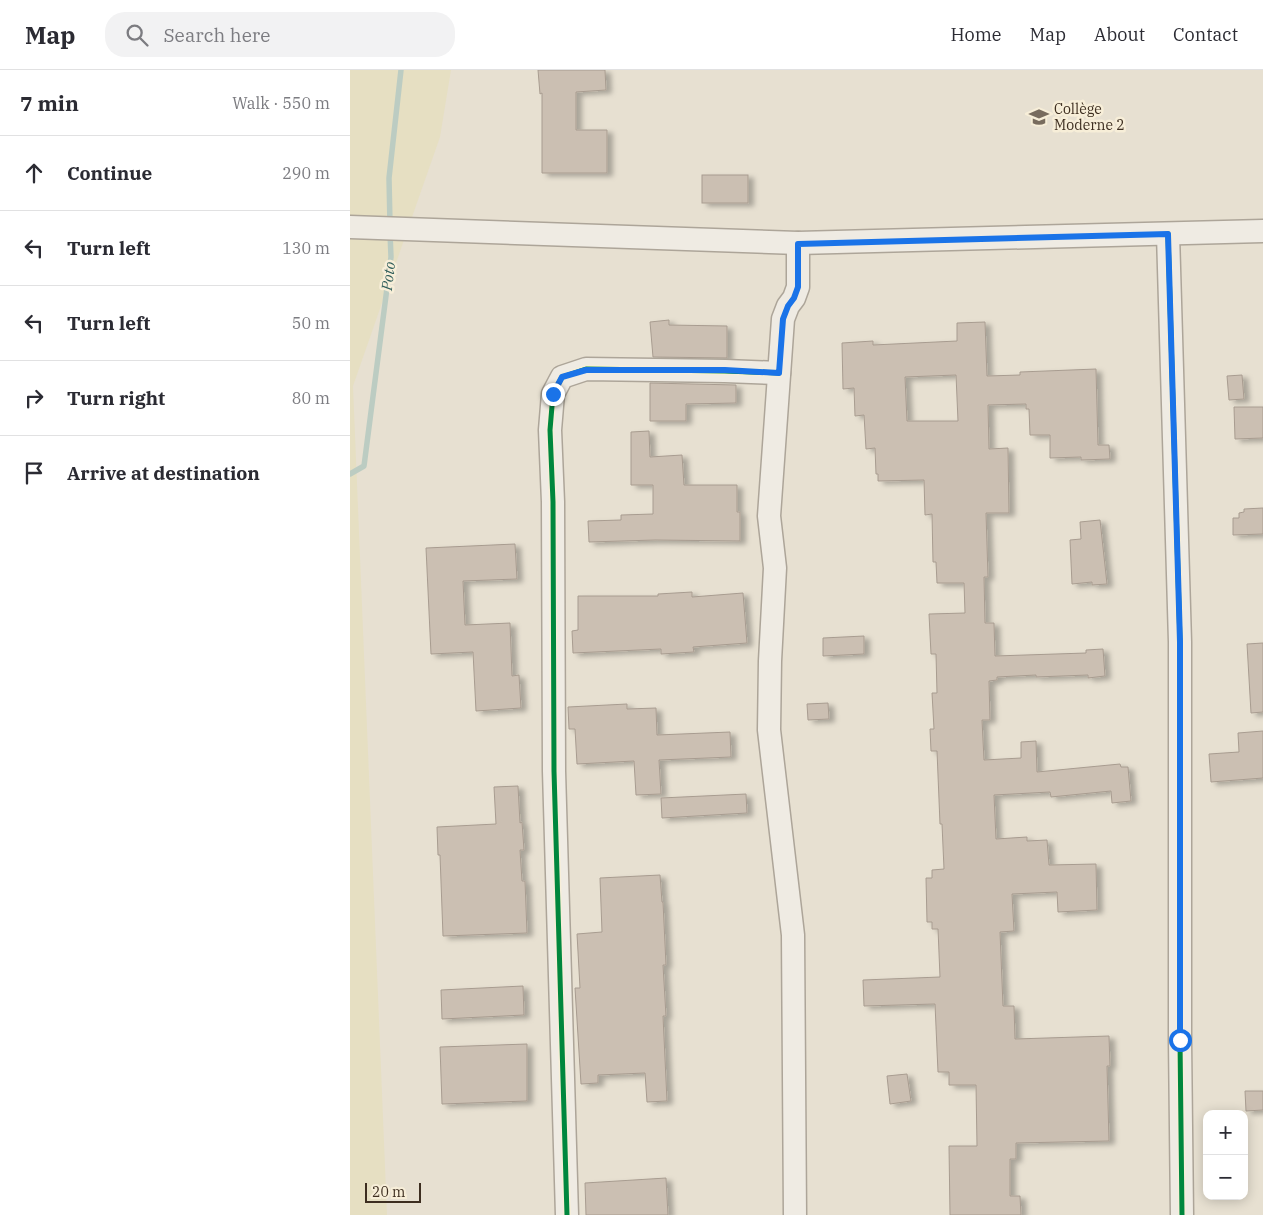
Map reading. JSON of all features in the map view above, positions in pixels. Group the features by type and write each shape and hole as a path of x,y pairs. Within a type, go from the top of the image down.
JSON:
{"street":[{"path":"350,227 798,244 1263,231"},
{"path":"1168,234 1180,642 1182,1215"},
{"path":"795,1215 793,935 769,730 770,661 776,568 769,516 783,319 798,287 798,244"},
{"path":"567,1215 554,771 553,502 550,430 553,394 562,377 586,370 725,370 779,373"}],"shaded area":[{"path":"350,70 451,70 440,137 353,386 387,1215 350,1215"}],"building":[{"path":"538,70 605,70 606,90 576,92 576,130 607,130 607,173 542,173 542,93 540,94"},
{"path":"702,175 748,175 748,203 702,203"},
{"path":"669,320 669,325 727,326 727,358 653,357 650,322"},
{"path":"985,322 987,376 1020,375 1020,372 1096,369 1098,445 1109,445 1110,459 1081,460 1081,457 1050,458 1050,435 1030,435 1029,409 1026,409 1026,404 988,405 989,449 1008,448 1009,513 986,513 988,577 984,577 985,623 994,623 995,656 1086,653 1086,650 1103,649 1105,676 1088,678 1088,675 1036,677 1036,675 997,677 997,680 989,681 990,720 982,720 984,760 1021,758 1021,742 1036,741 1037,772 1120,764 1121,767 1128,767 1131,801 1112,803 1111,791 1051,797 1050,792 994,795 996,839 1027,837 1027,841 1047,840 1049,865 1096,864 1097,910 1058,912 1057,892 1012,894 1014,931 1000,932 1003,1006 1014,1006 1015,1039 1109,1036 1110,1066 1107,1066 1109,1141 1016,1143 1016,1159 1010,1159 1010,1196 1020,1196 1021,1215 950,1215 949,1146 977,1146 976,1085 949,1085 949,1072 938,1072 935,1004 864,1006 863,980 940,977 938,929 932,929 932,922 927,922 926,878 932,878 932,870 944,869 937,751 931,751 930,729 934,729 932,693 937,693 936,654 931,654 929,614 965,613 964,583 937,583 936,562 933,562 932,514 925,515 924,480 878,481 875,448 866,449 864,415 855,416 854,388 843,389 842,343 873,341 873,345 957,341 957,323","holes":["956,375 958,421 907,421 905,377"]},
{"path":"1242,375 1244,399 1229,400 1227,376"},
{"path":"650,383 736,385 736,403 686,404 686,421 650,421"},
{"path":"1234,407 1263,407 1263,438 1235,439"},
{"path":"649,431 650,457 682,455 684,485 737,485 737,512 740,512 740,541 655,540 589,542 588,521 621,520 621,515 653,514 653,485 631,485 631,432"},
{"path":"1263,508 1263,534 1233,535 1233,518 1239,518 1239,513 1244,512 1244,509"},
{"path":"1100,520 1107,584 1092,585 1092,582 1072,584 1070,540 1081,539 1080,522"},
{"path":"515,544 517,579 463,581 465,625 510,623 512,676 519,675 521,708 476,711 473,652 431,654 426,548"},
{"path":"692,592 692,597 743,593 747,643 693,647 694,652 661,654 661,649 573,653 572,631 578,630 578,596 658,596 658,594"},
{"path":"864,636 864,654 823,656 823,638"},
{"path":"1263,643 1263,712 1251,713 1247,644"},
{"path":"828,703 829,719 808,720 807,704"},
{"path":"627,704 627,709 656,708 657,735 730,732 731,757 659,760 661,794 636,795 634,761 577,764 575,729 569,729 568,707"},
{"path":"1263,731 1263,778 1211,782 1209,754 1239,752 1238,733"},
{"path":"518,786 524,850 520,850 522,881 525,881 527,933 443,936 437,827 496,824 494,787"},
{"path":"746,794 747,813 662,818 661,798"},
{"path":"660,875 666,965 663,965 666,1016 663,1016 667,1101 647,1102 645,1073 598,1075 598,1083 581,1084 575,988 580,988 577,934 602,932 600,878"},
{"path":"523,986 524,1015 442,1019 441,990"},
{"path":"527,1044 527,1101 442,1104 440,1047"},
{"path":"907,1074 911,1101 890,1104 887,1076"},
{"path":"1245,1091 1263,1091 1263,1110 1246,1110"},
{"path":"666,1178 668,1215 586,1215 585,1183"}],"waterway":[{"name":"Poto","path":"390,224 389,178 401,70"},
{"name":"Poto","path":"350,474 364,466 391,257 390,233"}],"cycle path":[{"path":"1168,234 1180,642 1182,1215"},
{"path":"567,1215 554,771 553,502 550,430 553,394 562,377 586,369 779,373"}],"place":[{"name":"Collège Moderne 2","path":"1039,117"}],"route":[{"path":"553,394 562,377 586,370 725,370 779,373 783,319 798,287 798,244 1168,234 1180,642 1180,1040"}]}
